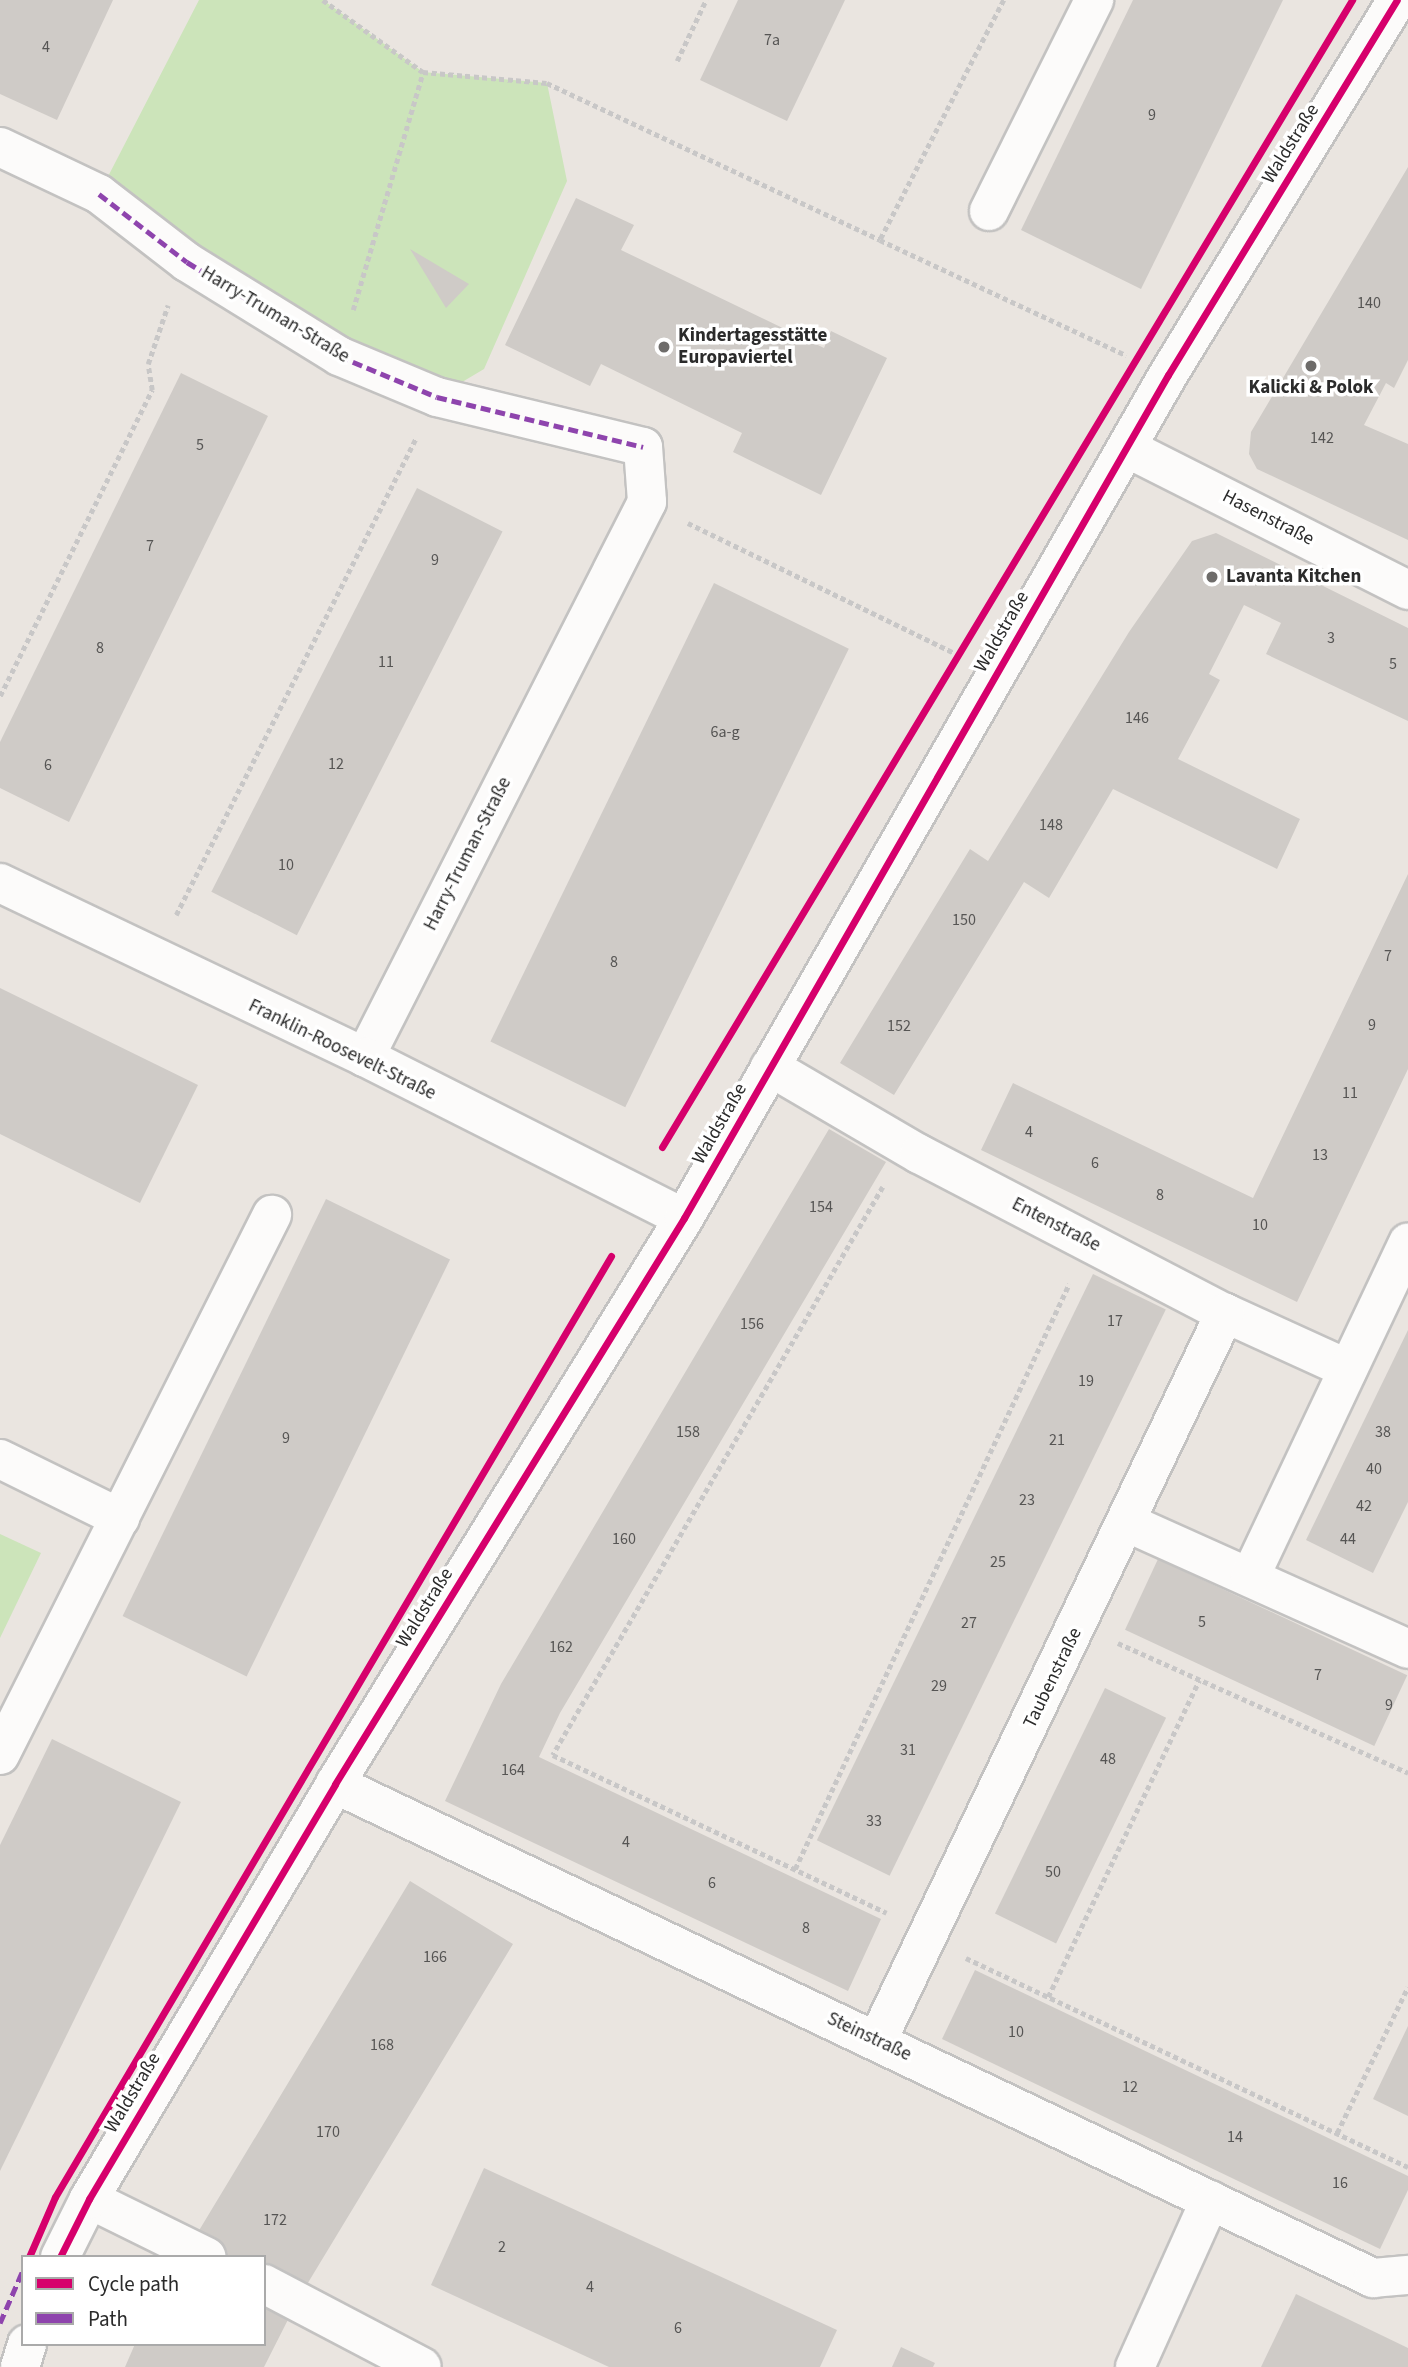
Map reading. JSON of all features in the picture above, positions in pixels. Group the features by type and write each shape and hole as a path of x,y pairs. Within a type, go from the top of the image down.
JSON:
{"street":[{"path":"989,211 1094,0"},
{"name":"Waldstraße","path":"61,2255 89,2199 335,1784 684,1218 1127,448 1397,0"},
{"name":"Harry-Truman-Straße","path":"0,146 99,194 187,262 339,356 437,397 643,447 647,502 365,1056"},
{"name":"Hasenstraße","path":"1127,448 1408,590"},
{"name":"Franklin-Roosevelt-Straße","path":"0,883 365,1056 684,1218"},
{"name":"Entenstraße","path":"770,1068 907,1147 1225,1313 1348,1369"},
{"path":"0,1755 272,1215"},
{"path":"1250,1577 1408,1242"},
{"name":"Taubenstraße","path":"877,2041 1079,1626 1225,1313"},
{"path":"0,1459 120,1518"},
{"path":"1128,1522 1408,1648"},
{"name":"Steinstraße","path":"335,1784 1373,2278 1406,2276"},
{"path":"89,2199 203,2255"},
{"path":"1135,2367 1210,2200"},
{"path":"266,2285 422,2367"},
{"path":"19,2367 26,2346"}],"path":[{"path":"323,0 423,72 547,83 880,240"},
{"path":"677,61 706,0"},
{"path":"339,356 423,72"},
{"path":"0,696 152,390 148,364 154,336 187,262"},
{"path":"154,958 437,397"},
{"path":"647,502 955,653"},
{"path":"907,1147 552,1755 795,1869 1048,1997 1408,2167"},
{"path":"795,1869 1089,1242"},
{"path":"1079,1626 1408,1773"},
{"path":"1048,1997 1199,1680"},
{"path":"1337,2133 1408,1987"}],"green space":[{"path":"199,0 323,0 423,72 547,83 567,181 484,369 437,397 99,194"},
{"path":"0,1534 41,1553 0,1638"}],"building":[{"path":"0,0 113,0 57,120 0,94"},
{"path":"738,0 845,0 787,121 700,80"},
{"path":"1133,0 1283,0 1141,289 1021,230"},
{"path":"1408,167 1408,360 1394,388 1386,383 1364,425 1408,444 1408,540 1257,469 1249,454 1251,432"},
{"name":"Kindertagesstätte Europaviertel","path":"576,198 634,225 621,250 824,348 831,331 887,358 821,495 733,452 742,433 601,364 590,386 505,345"},
{"path":"410,249 469,284 446,308"},
{"path":"181,373 268,416 69,822 0,788 0,742"},
{"path":"417,488 503,532 297,935 211,892"},
{"path":"1216,533 1408,628 1408,721 1266,654 1281,623 1244,605 1209,674 1220,680 1178,759 1300,819 1277,869 1113,789 1049,898 1024,882 894,1095 840,1063 970,849 988,861 1129,632 1192,541"},
{"path":"714,583 849,649 625,1107 490,1041"},
{"path":"1408,874 1408,1069 1297,1302 981,1150 1013,1083 1253,1198"},
{"path":"0,988 198,1085 140,1203 0,1134"},
{"path":"829,1129 886,1162 560,1713 539,1757 881,1919 848,1991 445,1801 501,1684"},
{"path":"326,1199 450,1259 247,1677 123,1616"},
{"path":"1093,1274 1166,1310 890,1876 817,1840"},
{"path":"1408,1330 1408,1502 1373,1573 1306,1540"},
{"path":"1158,1559 1407,1675 1374,1746 1125,1630"},
{"path":"1105,1688 1166,1718 1056,1943 995,1914"},
{"path":"52,1739 181,1802 0,2171 0,1845"},
{"path":"410,1881 513,1944 300,2296 264,2367 125,2367 134,2346 266,2346 266,2255 184,2255"},
{"path":"975,1970 1408,2176 1408,2190 1380,2249 942,2039"},
{"path":"1408,2026 1408,2116 1373,2099"},
{"path":"484,2168 837,2330 820,2367 609,2367 431,2285"},
{"path":"1296,2294 1408,2348 1408,2367 1261,2367"},
{"path":"901,2347 935,2363 933,2367 892,2367"}],"marked path":[{"path":"99,194 187,262 339,356 437,397 643,447"},
{"path":"0,2323 21,2275"}],"cycle path":[{"path":"662,1147 1352,0"},
{"path":"61,2255 89,2199 335,1784 684,1218 1168,375 1397,0"},
{"path":"30,2255 55,2197 611,1256"}],"place":[{"name":"Kindertagesstätte Europaviertel","path":"664,347"},
{"name":"Kalicki & Polok","path":"1311,366"},
{"name":"Lavanta Kitchen","path":"1212,577"}]}
